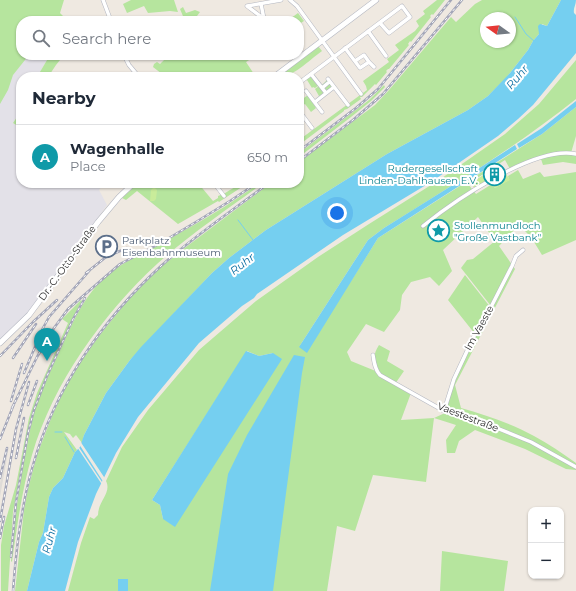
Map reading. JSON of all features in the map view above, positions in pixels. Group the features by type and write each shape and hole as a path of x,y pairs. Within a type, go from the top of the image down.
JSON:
{"street":[{"path":"103,0 109,16"},
{"path":"256,16 245,6 281,0"},
{"path":"290,0 297,6 361,94"},
{"path":"304,54 376,0"},
{"path":"261,4 263,16"},
{"path":"304,79 402,6 410,17 390,33 386,32 380,23"},
{"path":"368,31 386,56"},
{"path":"346,48 360,68 369,62"},
{"path":"355,61 364,54 374,67"},
{"path":"126,60 135,72"},
{"path":"280,72 296,60"},
{"path":"311,74 326,93"},
{"path":"322,88 328,81 348,105"},
{"path":"315,102 334,87"},
{"path":"306,91 322,112"},
{"path":"304,118 312,128"},
{"path":"423,226 460,200 516,167 558,153 576,154"},
{"name":"Dr.-C.-Otto-Straße","path":"0,343 29,315 98,222 129,188"},
{"path":"218,188 224,196"},
{"name":"Im Vaeste","path":"444,411 454,379 475,334 490,309 516,256 523,250"},
{"name":"Vaestestraße","path":"373,355 380,375 444,411 477,420 531,442 576,467"}],"shaded area":[{"path":"24,60 47,60 40,72 16,72 16,118 13,123 16,125 16,188 101,188 99,190 107,205 36,304 28,314 0,341 0,92"},
{"path":"9,446 0,497 0,483"}],"green space":[{"path":"0,0 64,0 60,13 63,16 16,16 16,60 25,60 13,75 8,90 0,104"},
{"path":"131,0 174,0 178,12 170,11 148,13 144,6 127,13 123,4"},
{"path":"437,0 445,0 433,15 432,14 430,16 431,17 411,42 410,41 408,44 409,45 376,85 375,84 362,97 360,97 361,99 344,110 304,141 304,136 367,90 363,81 389,62 387,59 399,50 395,45 415,31 419,26 416,21 425,14 423,11"},
{"path":"482,0 561,0 547,26 542,24 539,34 528,50 506,78 488,96 468,110 387,154 266,230 212,273 130,360 106,393 84,435 82,443 76,435 73,438 70,434 64,432 77,450 63,478 53,488 49,497 43,533 39,542 27,591 15,591 24,510 37,455 64,390 79,364 99,336 123,306 161,267 264,188 304,188 304,158 375,105 451,17 456,22 475,4"},
{"path":"183,7 186,13 195,10 200,12 197,16 183,16 180,9"},
{"path":"318,46 322,51 295,71 284,72 299,60 304,60 304,57"},
{"path":"47,60 60,60 51,72 40,72"},
{"path":"164,60 249,60 246,62 253,72 160,72 153,67 157,62 160,64"},
{"path":"576,60 576,99 530,134 458,182 384,228 368,240 299,347 351,281 378,238 542,134 576,107 576,136 571,153 576,155 576,164 563,162 543,165 541,159 510,169 505,160 468,184 476,194 492,184 495,188 509,180 508,176 518,170 523,179 540,172 544,177 576,172 576,240 542,255 531,237 519,225 499,246 515,269 455,385 461,408 507,423 525,431 576,463 576,470 566,469 525,449 475,430 459,441 455,453 447,453 446,440 456,425 434,418 426,482 373,475 355,531 337,526 327,591 68,591 81,543 90,517 94,519 98,515 100,505 107,489 106,481 122,447 148,410 199,350 256,301 318,257 439,180 505,134 539,104","holes":["478,217 495,241 473,259 467,260 461,268 491,306 454,379 445,413 434,418 401,420 411,393 395,384 404,371 387,361 390,351 379,345 375,352 376,365 380,372 351,361 347,352 366,324 384,332 400,310 402,295 411,282 430,277 439,286 452,271 443,250","247,351 259,356 273,353 163,519 160,505 152,500"]},
{"path":"310,76 318,86 315,88 312,88 307,80 305,81"},
{"path":"328,79 332,86 321,96 319,96 315,89 319,86 322,90 320,87"},
{"path":"384,85 385,87 371,101 304,153 304,149 369,100"},
{"path":"308,95 316,108 311,112 304,104 304,98"},
{"path":"485,174 489,180 475,189 471,183"},
{"path":"506,174 510,180 495,188 491,182"},
{"path":"133,188 202,188 213,201 218,198 218,196 233,188 240,188 219,202 218,201 178,224 137,191 126,200 122,198"},
{"path":"155,188 157,190 156,199 154,201 150,201 151,190"},
{"path":"252,188 256,188 196,232 157,264 99,327 82,351 53,402 41,428 32,455 28,468 12,562 16,508 35,409 49,373 82,305 95,287 118,267 205,219"},
{"path":"465,275 491,308 475,334 448,300"},
{"path":"81,300 82,301 46,376 31,419 13,512 8,591 1,591 1,545 4,526 16,485 29,418 37,393 68,323 62,319"},
{"path":"442,551 508,561 504,591 440,591"}],"water":[{"name":"Ruhr","path":"561,0 576,0 574,13 576,15 576,53 533,105 498,136 431,182 343,235 257,294 199,343 138,417 116,453 96,494 78,542 65,591 27,591 39,542 43,533 49,497 53,488 63,478 106,393 141,347 212,273 266,230 387,154 468,110 488,96 510,73 528,50 539,34 538,26 540,24 547,26"},
{"path":"576,101 576,107 542,134 519,148 517,144 542,128"},
{"path":"515,145 517,149 378,238 307,353 299,347 368,240 384,228"},
{"path":"246,351 259,356 273,353 282,359 175,527 163,519 160,505 152,500"},
{"path":"294,355 305,357 273,591 210,591 228,474 247,435"},
{"path":"118,579 128,579 128,591 118,591"}],"pier":[{"path":"80,441 106,480 104,483 79,444"},
{"path":"78,446 104,485 103,486 77,447"}],"waterway":[{"path":"516,19 526,34 534,41"},
{"path":"238,220 253,240"},
{"path":"55,432 62,432"},
{"path":"65,437 74,452"}],"railway":[{"path":"304,147 356,108 378,89 451,0"},
{"path":"304,157 353,120 383,94 462,0"},
{"path":"12,408 37,357 54,328 68,309 120,264 159,244 250,188"},
{"path":"13,591 25,496 33,465 42,437 54,409 83,357 100,332 119,309 161,266 200,234 262,188"},
{"path":"86,273 106,257 127,248"},
{"path":"24,373 49,317 90,270"},
{"path":"11,557 16,502 28,433 34,410 47,376 73,319 85,298"},
{"path":"0,356 57,300"},
{"path":"13,358 36,324"},
{"path":"11,401 22,364"},
{"path":"28,405 37,381"},
{"path":"0,521 16,429 29,382"},
{"path":"0,439 14,404"},
{"path":"16,458 24,418"},
{"path":"0,478 7,448"},
{"path":"0,538 4,517"}],"place":[{"name":"Rudergesellschaft Linden-Dahlhausen E.V.","path":"494,174"},
{"name":"Stollenmundloch \"Große Vastbank\"","path":"439,231"},
{"name":"Parkplatz Eisenbahnmuseum","path":"106,246"},
{"name":"Wagenhalle","path":"47,361"}]}
